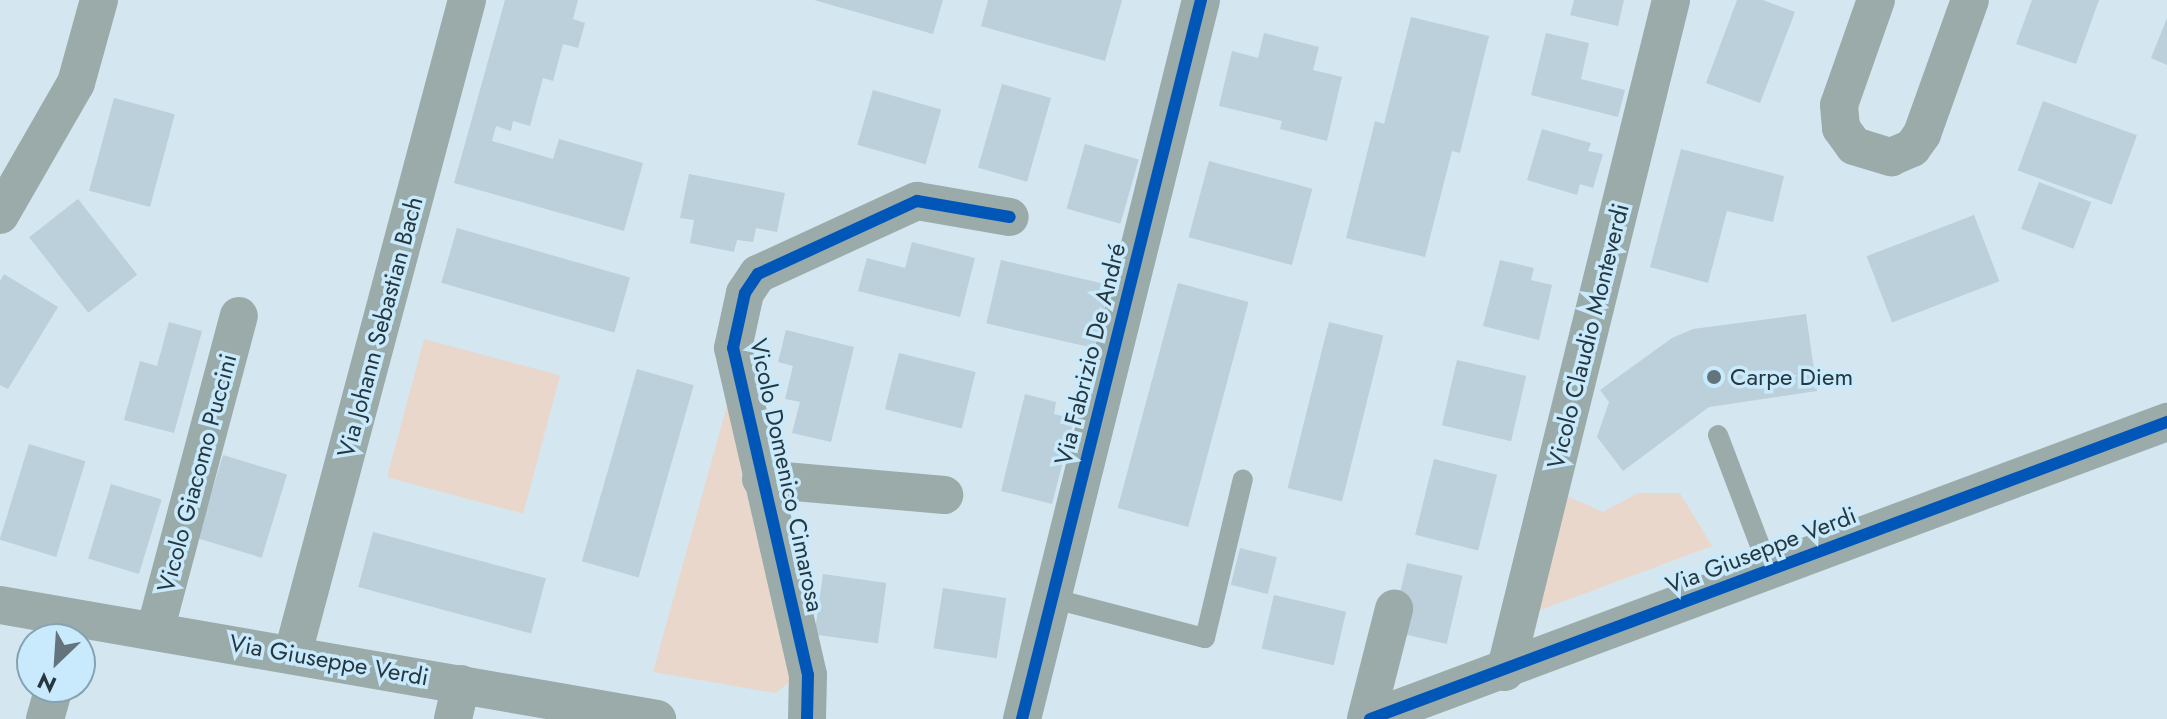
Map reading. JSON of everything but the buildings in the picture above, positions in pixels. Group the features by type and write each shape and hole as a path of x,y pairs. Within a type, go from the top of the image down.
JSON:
{"street":[{"path":"0,215 76,83 99,0"},
{"name":"Via Johann Sebastian Bach","path":"293,653 467,0"},
{"name":"Via Fabrizio De André","path":"1022,719 1201,0"},
{"name":"Vicolo Claudio Monteverdi","path":"1505,672 1671,0"},
{"path":"1876,0 1839,105 1841,128 1854,146 1891,157 1912,148 1922,134 1970,0"},
{"name":"Vicolo Domenico Cimarosa","path":"807,719 808,675 733,348 745,293 758,274 917,201 1010,217"},
{"name":"Vicolo Giacomo Puccini","path":"155,631 239,316"},
{"name":"Via Giuseppe Verdi","path":"1368,719 1505,672 1769,569 2167,422"},
{"path":"761,479 944,495"},
{"name":"Via Giuseppe Verdi","path":"0,605 56,623"},
{"path":"1368,719 1394,609"},
{"name":"Via Giuseppe Verdi","path":"96,629 155,631 293,653 457,702 657,719"}],"lane":[{"path":"1718,435 1769,569"},
{"path":"1051,598 1205,638 1243,479"}],"shaded area":[{"path":"424,339 560,375 523,514 387,477"},
{"path":"728,402 790,682 775,693 653,672"},
{"path":"1638,493 1680,493 1712,546 1535,612 1564,495 1603,512"}],"cycle path":[{"path":"1022,719 1201,0"},
{"path":"807,719 808,675 733,348 745,293 758,274 917,201 1010,217"},
{"path":"1370,719 2167,422"}],"place":[{"name":"Carpe Diem","path":"1714,377"}]}
